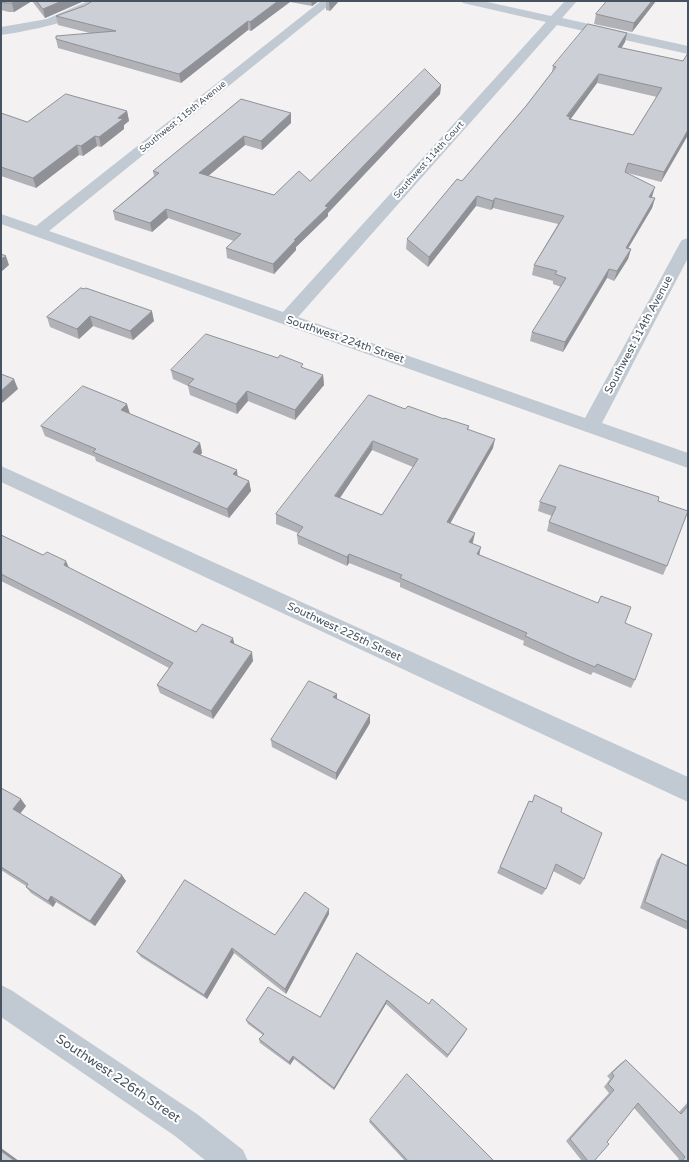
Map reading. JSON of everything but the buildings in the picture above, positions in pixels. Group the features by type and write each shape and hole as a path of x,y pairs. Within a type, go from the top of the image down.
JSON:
{"street":[{"path":"1,31 25,28 60,19 79,12 97,1"},
{"name":"Southwest 115th Avenue","path":"38,232 328,1"},
{"path":"467,1 688,50"},
{"name":"Southwest 114th Court","path":"287,319 571,1"},
{"name":"Southwest 224th Street","path":"1,219 688,461"},
{"name":"Southwest 114th Avenue","path":"590,427 688,243"},
{"name":"Southwest 225th Street","path":"1,474 688,790"},
{"name":"Southwest 226th Street","path":"1,1000 186,1125 232,1161"}]}
